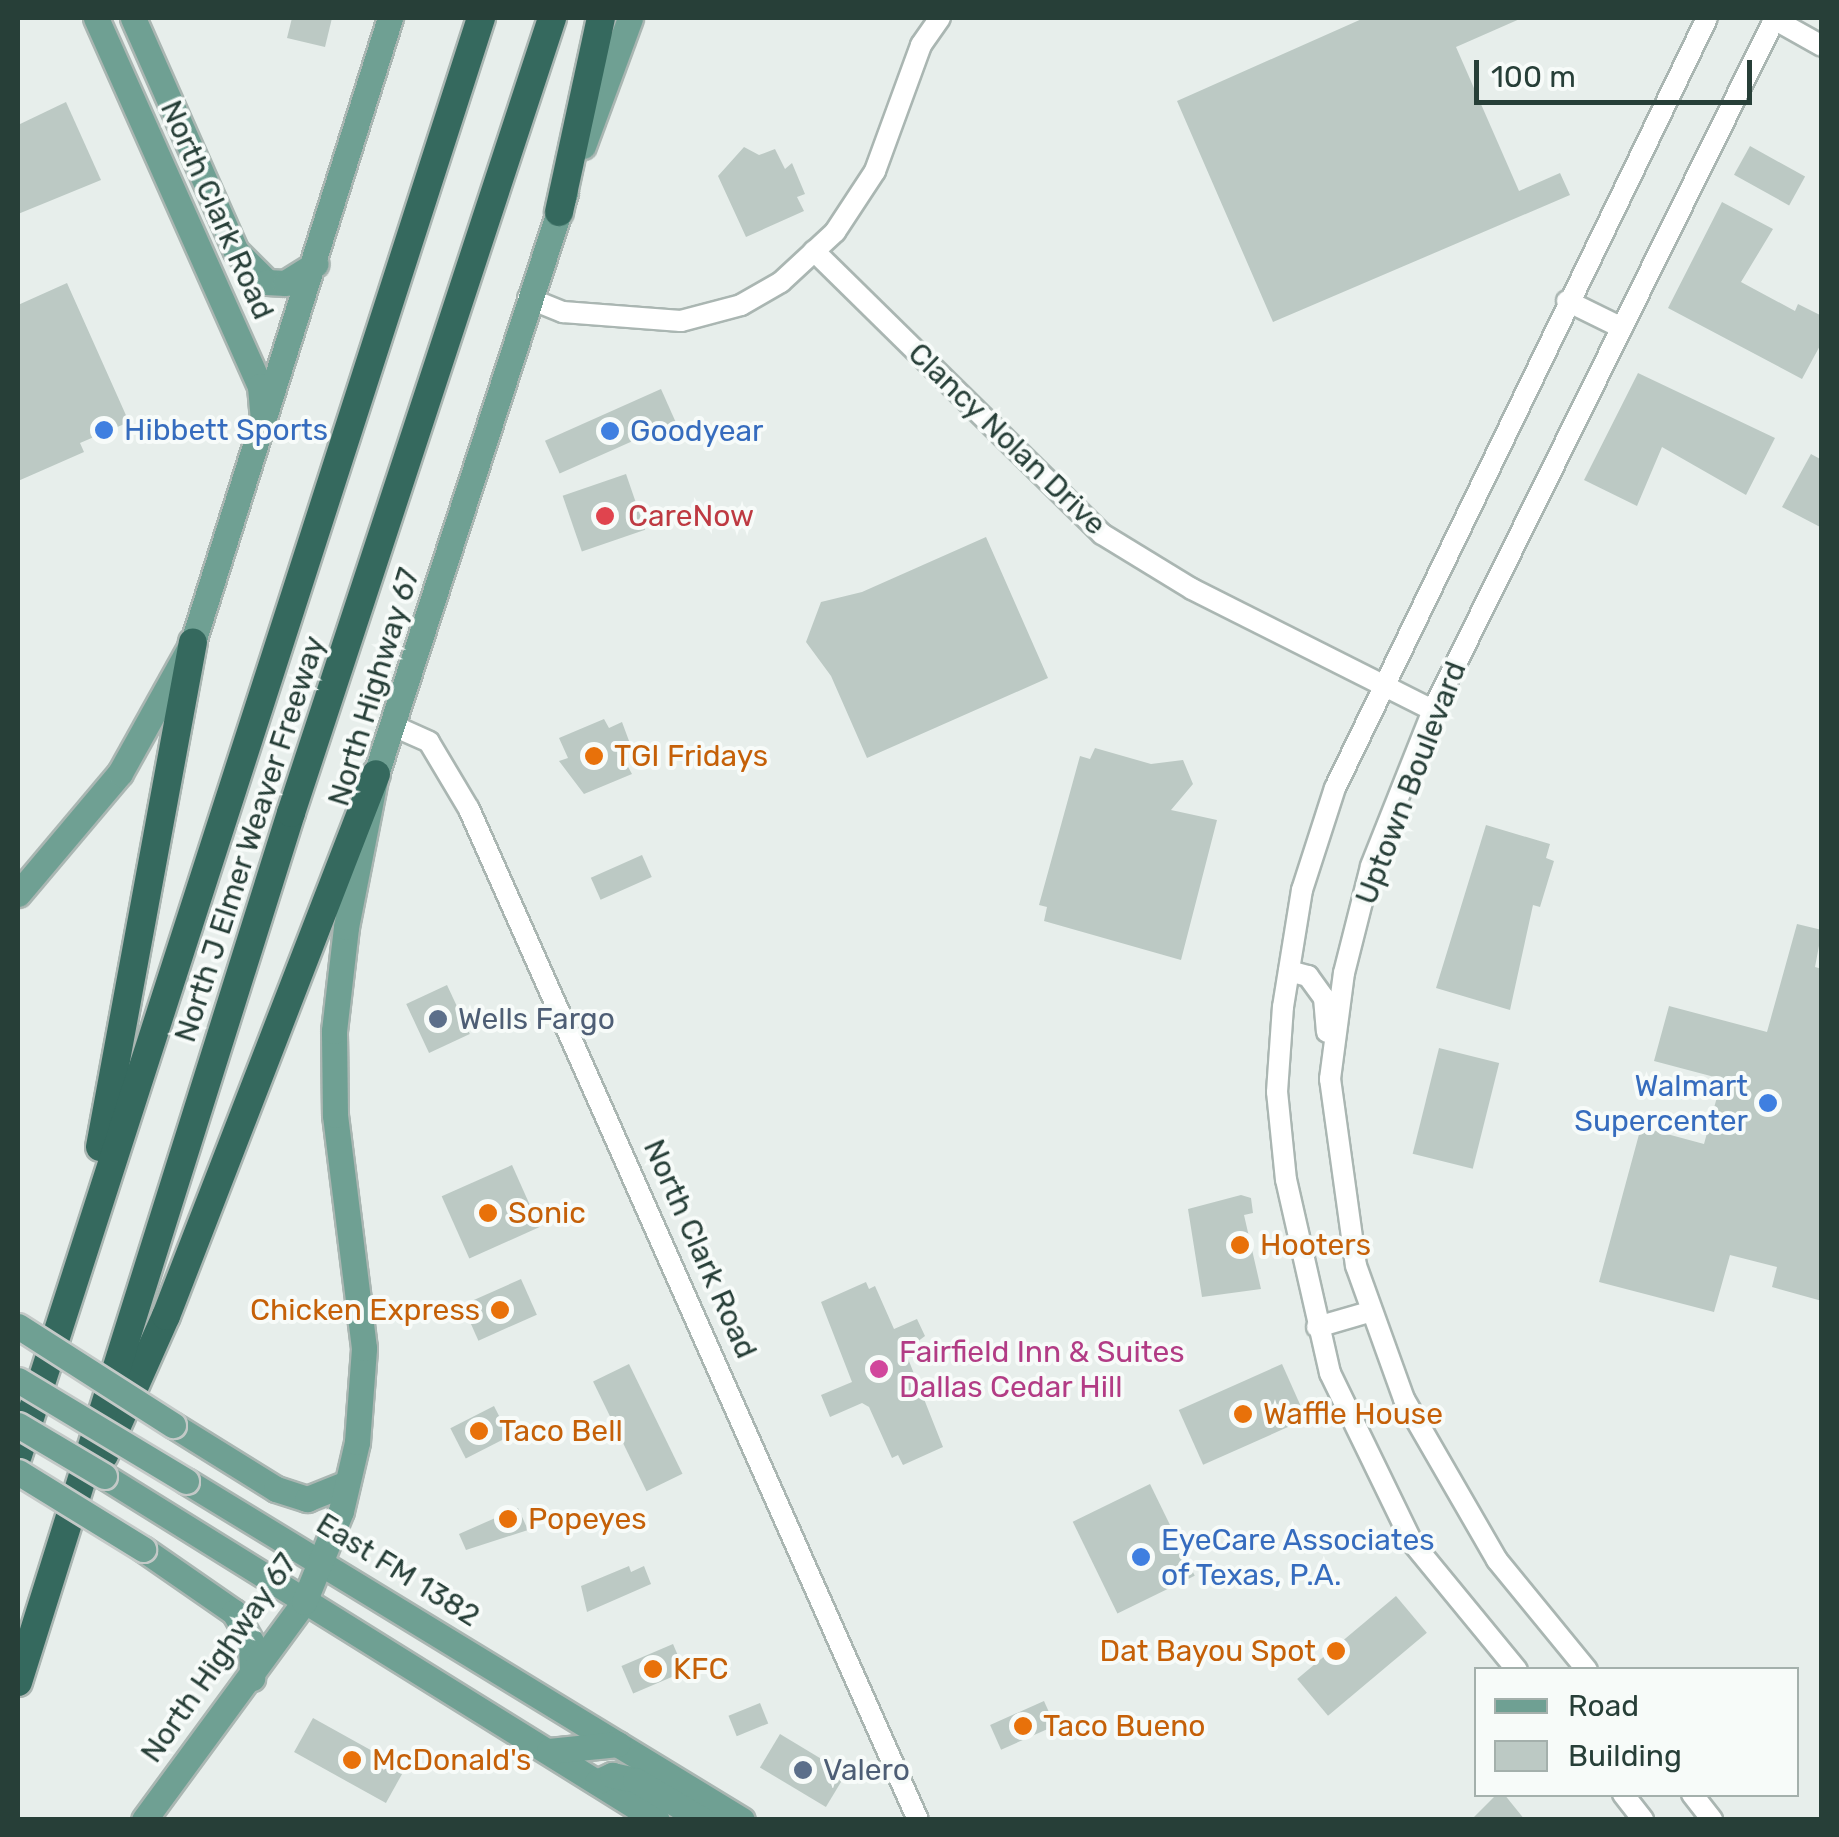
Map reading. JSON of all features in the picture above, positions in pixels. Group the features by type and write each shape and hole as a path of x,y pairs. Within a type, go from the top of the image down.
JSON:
{"highway":[{"name":"North J Elmer Weaver Freeway","path":"18,1454 481,18"},
{"name":"North J Elmer Weaver Freeway","path":"18,1682 291,813 552,18"},
{"path":"558,212 601,18"},
{"path":"94,1214 92,1192 194,642"},
{"path":"66,1532 159,1334 376,774"}],"main road":[{"name":"North Clark Road","path":"134,18 236,251 254,274 285,282 316,264"},
{"path":"18,894 120,772 194,642 264,432 390,18"},
{"name":"North Highway 67","path":"144,1820 252,1678 304,1602 325,1562 347,1483 364,1348 339,1164 334,1031 346,928 376,774 396,726 528,298 630,18"},
{"name":"North Clark Road","path":"107,21 172,188 260,386 264,432"},
{"path":"172,188 202,174"},
{"path":"18,1326 276,1489 306,1500 347,1483"},
{"name":"East FM 1382","path":"18,1380 325,1562 741,1819"},
{"path":"18,1425 170,1515 657,1820"},
{"path":"18,1472 144,1548 234,1612 252,1642 252,1678"},
{"path":"549,1751 618,1744"},
{"path":"597,1782 612,1775 635,1780 703,1820"}],"street":[{"path":"528,298 563,312 680,321 741,305 814,251 875,171 921,45 940,18"},
{"name":"Uptown Boulevard","path":"1515,1667 1412,1542 1345,1414 1317,1327 1286,1180 1277,1092 1289,972 1302,890 1335,788 1707,18"},
{"path":"1774,18 1822,46"},
{"name":"Uptown Boulevard","path":"1586,1667 1498,1560 1404,1399 1369,1312 1348,1221 1330,1079 1344,973 1372,866 1434,710 1774,18"},
{"name":"Clancy Nolan Drive","path":"814,251 1102,534 1385,688 1434,710"},
{"path":"1567,301 1622,328"},
{"name":"North Clark Road","path":"396,726 429,742 469,808 918,1820"},
{"path":"1289,972 1308,976 1324,998 1330,1079"},
{"path":"1317,1327 1369,1312"},
{"path":"1625,1797 1643,1820"},
{"path":"1694,1797 1712,1820"}],"building":[{"path":"292,18 332,18 325,47 287,38"},
{"path":"1364,18 1522,18 1456,47 1519,191 1560,173 1570,195 1273,322 1177,101"},
{"path":"66,102 101,180 18,214 18,125"},
{"path":"1750,146 1805,177 1789,205 1734,175"},
{"path":"744,147 759,155 775,149 785,169 792,163 805,194 797,197 804,211 746,237 718,176"},
{"path":"1722,202 1773,229 1741,282 1795,311 1798,304 1822,316 1822,342 1802,379 1668,308"},
{"path":"67,283 129,422 80,443 84,452 18,481 18,305"},
{"path":"1638,373 1775,438 1746,495 1662,447 1637,506 1584,480"},
{"name":"Goodyear","path":"661,389 676,422 560,474 545,441"},
{"path":"1811,454 1822,460 1822,528 1782,507"},
{"name":"CareNow","path":"626,474 645,530 582,552 563,496"},
{"path":"986,537 1048,678 867,758 831,676 806,642 821,602 862,592"},
{"name":"TGI Fridays","path":"604,719 609,728 622,722 632,749 621,754 632,774 584,794 559,761 568,758 559,738"},
{"path":"1095,748 1151,764 1183,760 1193,784 1171,810 1217,820 1181,960 1044,921 1047,907 1039,905 1080,756 1090,759"},
{"path":"1486,825 1550,844 1546,858 1554,861 1540,907 1533,905 1510,1010 1436,988"},
{"path":"642,855 652,877 601,900 591,878"},
{"name":"Walmart Supercenter","path":"1797,924 1822,930 1815,967 1822,969 1822,1301 1772,1287 1777,1267 1730,1255 1714,1312 1599,1282 1641,1127 1704,1144 1722,1079 1654,1061 1669,1006 1767,1032"},
{"name":"Wells Fargo","path":"447,985 470,1034 429,1053 406,1004"},
{"path":"1439,1048 1499,1063 1473,1169 1413,1154"},
{"name":"Sonic","path":"512,1165 540,1227 469,1258 442,1196"},
{"path":"1241,1195 1251,1198 1253,1213 1244,1215 1261,1289 1202,1297 1188,1209"},
{"name":"Chicken Express","path":"521,1279 537,1315 478,1341 463,1305"},
{"name":"Fairfield Inn & Suites Dallas Cedar Hill","path":"866,1282 869,1289 875,1286 894,1329 917,1319 925,1336 905,1351 943,1447 903,1465 898,1455 892,1458 869,1407 862,1403 830,1417 821,1395 852,1382 821,1302"},
{"path":"629,1364 682,1474 647,1491 593,1382"},
{"name":"Waffle House","path":"1282,1364 1306,1419 1203,1465 1179,1410"},
{"name":"Taco Bell","path":"494,1406 509,1436 466,1459 450,1428"},
{"path":"1150,1484 1195,1576 1117,1613 1073,1522"},
{"name":"Popeyes","path":"518,1508 528,1530 466,1550 459,1534"},
{"path":"629,1566 631,1572 644,1566 651,1584 587,1612 581,1586"},
{"path":"1396,1596 1427,1633 1328,1716 1297,1679"},
{"name":"KFC","path":"673,1644 685,1672 633,1693 621,1666"},
{"name":"Taco Bueno","path":"1044,1701 1055,1726 1001,1750 990,1725"},
{"path":"760,1703 768,1723 737,1736 728,1716"},
{"name":"McDonald's","path":"313,1718 405,1769 386,1803 294,1752"},
{"name":"Valero","path":"780,1734 846,1774 826,1807 760,1767"},
{"path":"1494,1797 1506,1797 1525,1820 1471,1820"}],"place":[{"name":"Hibbett Sports","path":"104,430"},
{"name":"Goodyear","path":"610,431"},
{"name":"CareNow","path":"605,516"},
{"name":"TGI Fridays","path":"594,756"},
{"name":"Wells Fargo","path":"438,1019"},
{"name":"Walmart Supercenter","path":"1768,1103"},
{"name":"Sonic","path":"488,1213"},
{"name":"Hooters","path":"1240,1245"},
{"name":"Chicken Express","path":"500,1310"},
{"name":"Fairfield Inn & Suites Dallas Cedar Hill","path":"879,1369"},
{"name":"Waffle House","path":"1243,1414"},
{"name":"Taco Bell","path":"479,1431"},
{"name":"Popeyes","path":"508,1519"},
{"name":"EyeCare Associates of Texas, P.A.","path":"1141,1557"},
{"name":"Dat Bayou Spot","path":"1336,1651"},
{"name":"KFC","path":"653,1669"},
{"name":"Taco Bueno","path":"1023,1726"},
{"name":"McDonald's","path":"352,1760"},
{"name":"Valero","path":"803,1770"}]}
